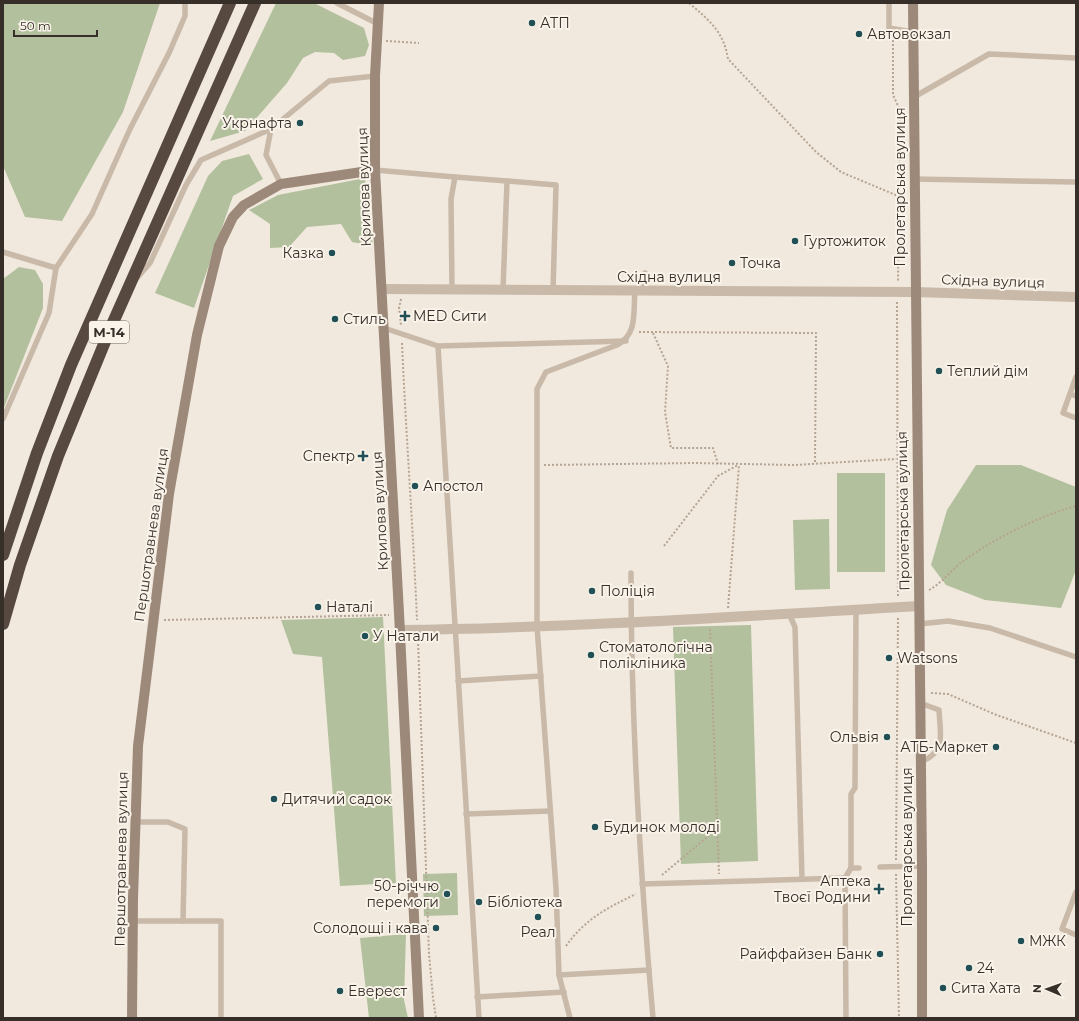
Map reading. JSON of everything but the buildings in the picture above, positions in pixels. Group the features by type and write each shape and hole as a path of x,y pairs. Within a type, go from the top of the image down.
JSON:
{"highway":[{"name":"М-14","path":"3,555 37,453 71,366 230,3"},
{"name":"М-14","path":"3,624 20,565 58,456 129,287 255,3"},
{"path":"235,48 257,17 264,3"}],"street":[{"name":"Крилова вулиця","path":"379,3 375,76 375,170 419,1018"},
{"name":"Пролетарська вулиця","path":"912,3 922,866 922,1018"},
{"name":"Першотравнева вулиця","path":"132,1018 132,921 138,746 169,494 193,357 219,246 233,217 244,205 281,184 375,170"},
{"name":"Східна вулиця","path":"382,289 915,292 1076,297"},
{"path":"400,630 631,623 898,608 918,601"}],"lane":[{"path":"3,419 49,313 56,268 92,214 130,129 169,53 185,16 185,3"},
{"path":"337,3 378,24"},
{"path":"889,3 889,28 913,32"},
{"path":"913,97 989,54 1076,58"},
{"path":"129,287 150,263 186,185 201,160 271,129 329,81 375,76"},
{"path":"271,129 266,155 281,184"},
{"path":"375,170 556,185 554,291"},
{"path":"452,290 450,199 455,177"},
{"path":"914,179 1076,182"},
{"path":"503,290 507,181"},
{"path":"3,252 56,268"},
{"path":"570,1018 559,975 538,626 536,465 537,389 546,372 617,346 626,341 632,332 645,273"},
{"path":"384,328 438,346 626,341"},
{"path":"438,346 479,1018"},
{"path":"1076,377 1063,413 1076,418"},
{"path":"1070,394 1076,396"},
{"path":"631,573 631,623 642,891 653,1018"},
{"path":"846,1018 845,878 851,868 851,794 855,788 856,610"},
{"path":"789,614 795,627 802,879"},
{"path":"918,624 948,621 990,628 1076,657"},
{"path":"458,681 541,676"},
{"path":"919,698 939,710 940,716 940,748 932,757 920,762"},
{"path":"466,814 550,811"},
{"path":"135,822 168,822 185,828 183,921"},
{"path":"880,867 922,866"},
{"path":"851,868 859,868"},
{"path":"642,884 845,878"},
{"path":"1076,892 1062,929 1076,935"},
{"path":"132,921 222,921 221,1016"},
{"path":"559,975 649,970"},
{"path":"477,997 564,992"}],"path":[{"path":"689,3 715,26 726,44 728,59 816,152 841,172 898,196"},
{"path":"893,29 893,95 900,110 896,459 898,608 896,866 899,1018"},
{"path":"377,41 419,43"},
{"path":"402,295 399,308 402,333 406,440 411,494 429,954 436,1018"},
{"path":"632,332 816,333 815,464"},
{"path":"653,332 668,366 666,412 671,448 713,448 718,464"},
{"path":"536,465 815,464 896,459"},
{"path":"664,546 718,476 739,465"},
{"path":"727,617 739,465"},
{"path":"918,601 962,562 1046,515 1076,506"},
{"path":"153,620 393,615"},
{"path":"710,618 720,881"},
{"path":"919,698 948,694 994,714 1076,742"},
{"path":"654,883 678,860 718,828"},
{"path":"559,957 576,932 597,914 642,891"}],"green space":[{"path":"3,3 160,3 123,112 62,221 25,217 3,166"},
{"path":"276,3 314,3 364,28 369,45 365,56 343,60 334,53 315,52 303,58 287,83 245,131 210,141"},
{"path":"249,154 263,179 233,196 194,308 155,293 208,176 222,161"},
{"path":"365,178 373,246 352,242 341,224 307,227 289,247 270,248 270,224 249,210 278,195"},
{"path":"19,267 35,270 43,284 43,308 3,410 3,279"},
{"path":"976,465 1021,465 1076,487 1076,570 1061,608 985,600 946,585 931,565 947,510"},
{"path":"837,473 885,473 885,572 837,572"},
{"path":"829,519 830,589 795,590 793,520"},
{"path":"383,617 396,883 340,886 322,657 293,654 281,620"},
{"path":"751,625 758,861 681,864 673,627"},
{"path":"457,873 458,915 424,916 423,874"},
{"path":"406,934 404,1000 408,1018 369,1018 360,938"}],"place":[{"name":"АТП","path":"532,23"},
{"name":"Автовокзал","path":"859,34"},
{"name":"Укрнафта","path":"300,123"},
{"name":"Гуртожиток","path":"795,241"},
{"name":"Казка","path":"332,253"},
{"name":"Точка","path":"732,263"},
{"name":"MED Сити","path":"405,316"},
{"name":"Стиль","path":"335,319"},
{"name":"Теплий дім","path":"939,371"},
{"name":"Спектр","path":"363,456"},
{"name":"Апостол","path":"415,486"},
{"name":"Поліція","path":"592,591"},
{"name":"Наталі","path":"318,607"},
{"name":"У Натали","path":"365,636"},
{"name":"Стоматологічна полікліника","path":"591,655"},
{"name":"Watsons","path":"889,658"},
{"name":"Ольвія","path":"887,737"},
{"name":"АТБ-Маркет","path":"996,747"},
{"name":"Дитячий садок","path":"274,799"},
{"name":"Будинок молоді","path":"595,827"},
{"name":"Аптека Твоєї Родини","path":"879,889"},
{"name":"50-річчю перемоги","path":"447,894"},
{"name":"Бібліотека","path":"479,902"},
{"name":"Реал","path":"538,917"},
{"name":"Солодощі і кава","path":"436,928"},
{"name":"МЖК","path":"1021,941"},
{"name":"Райффайзен Банк","path":"880,954"},
{"name":"24","path":"969,968"},
{"name":"Сита Хата","path":"943,988"},
{"name":"Еверест","path":"340,991"}]}
